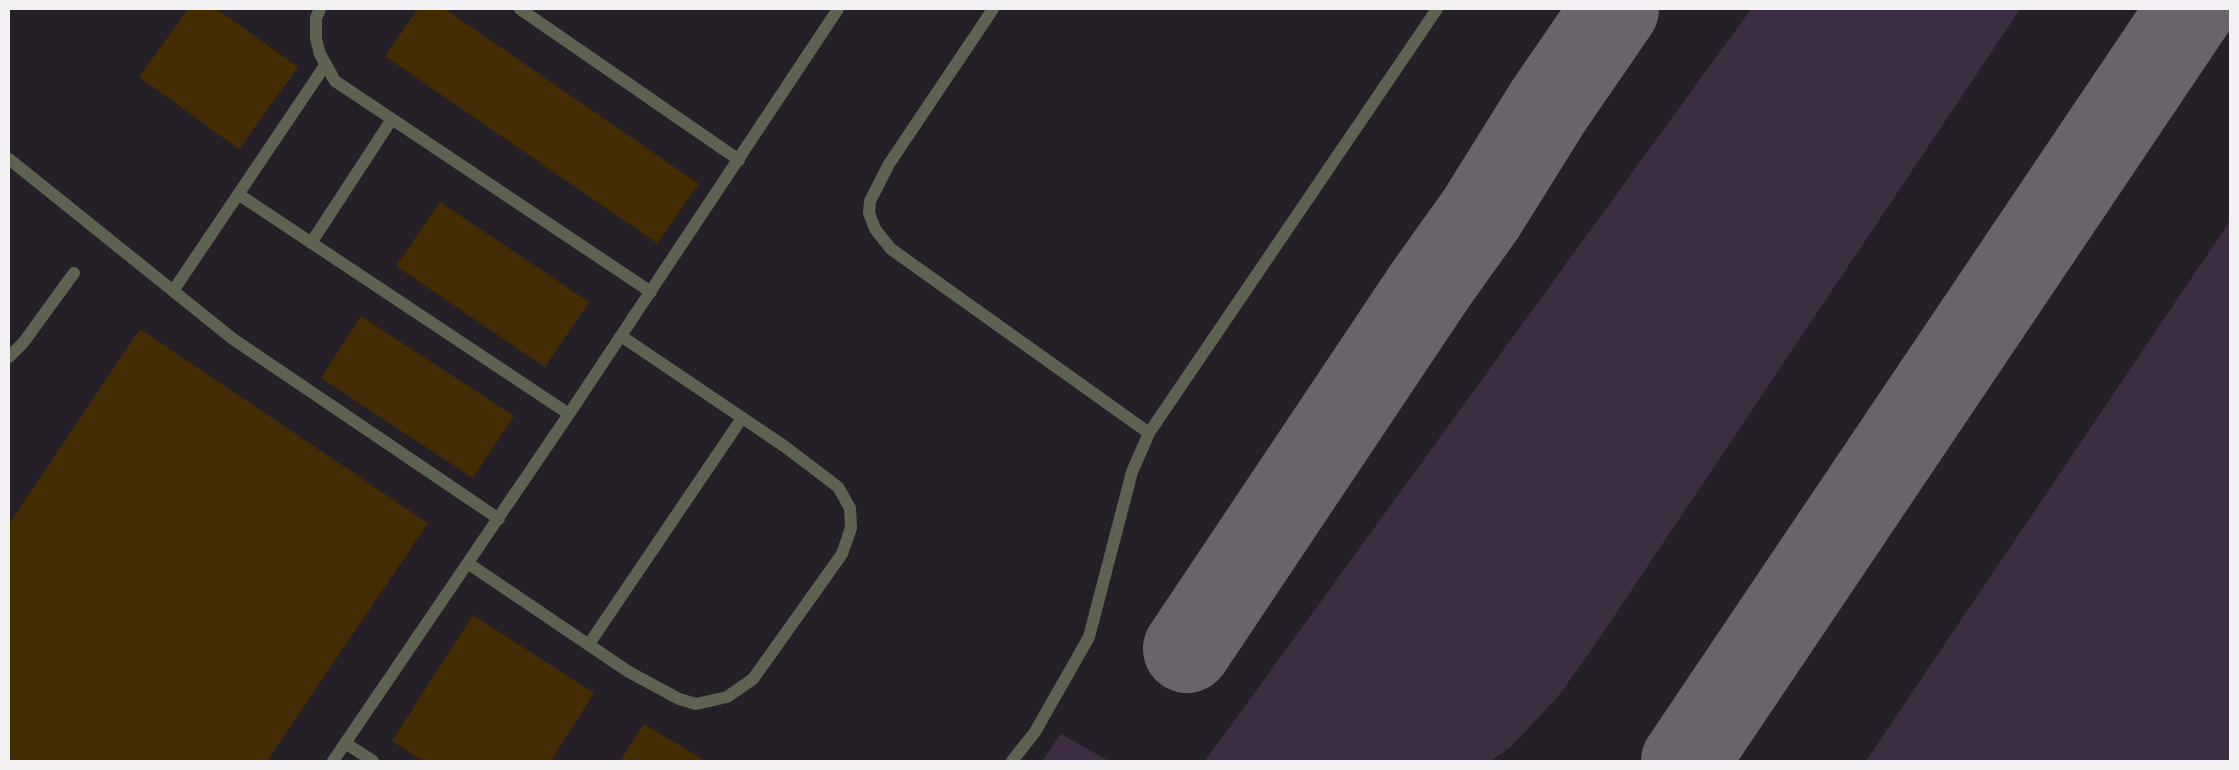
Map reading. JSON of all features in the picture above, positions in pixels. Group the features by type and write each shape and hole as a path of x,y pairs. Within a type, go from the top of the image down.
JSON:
{"lane":[{"path":"320,9 316,18 316,39 320,54 335,81 651,292"},
{"path":"520,9 740,160"},
{"path":"333,761 469,564 740,160 838,9"},
{"path":"992,9 889,164 870,201 869,213 875,228 891,249 1149,433"},
{"path":"1012,761 1035,732 1089,637 1132,472 1149,433 1437,9"},
{"path":"173,291 326,64"},
{"path":"311,243 392,119"},
{"path":"9,159 233,339 499,519"},
{"path":"238,194 569,414"},
{"path":"9,357 23,343 74,273"},
{"path":"469,564 629,672 679,699 696,704 727,697 753,679 842,554 851,528 850,508 838,487 784,446 621,336"},
{"path":"589,644 742,418"},
{"path":"345,743 373,761"}],"shaded area":[{"path":"1751,9 2020,9 1603,633 1560,694 1511,747 1490,761 1205,761"},
{"path":"2230,221 2230,761 1866,761"},
{"path":"1061,734 1109,761 1042,761"}],"building":[{"path":"188,9 217,9 298,67 239,149 139,77"},
{"path":"418,9 445,9 699,184 657,243 385,56"},
{"path":"440,202 589,302 545,367 396,266"},
{"path":"361,316 514,416 473,478 321,378"},
{"path":"140,329 428,523 267,761 9,761 9,524"},
{"path":"473,615 594,693 551,761 423,761 392,741"},
{"path":"644,724 706,761 620,761"}],"taxiway":[{"path":"1187,649 1431,284 1481,214 1549,105 1615,9"},
{"path":"1685,761 2191,9"}]}
